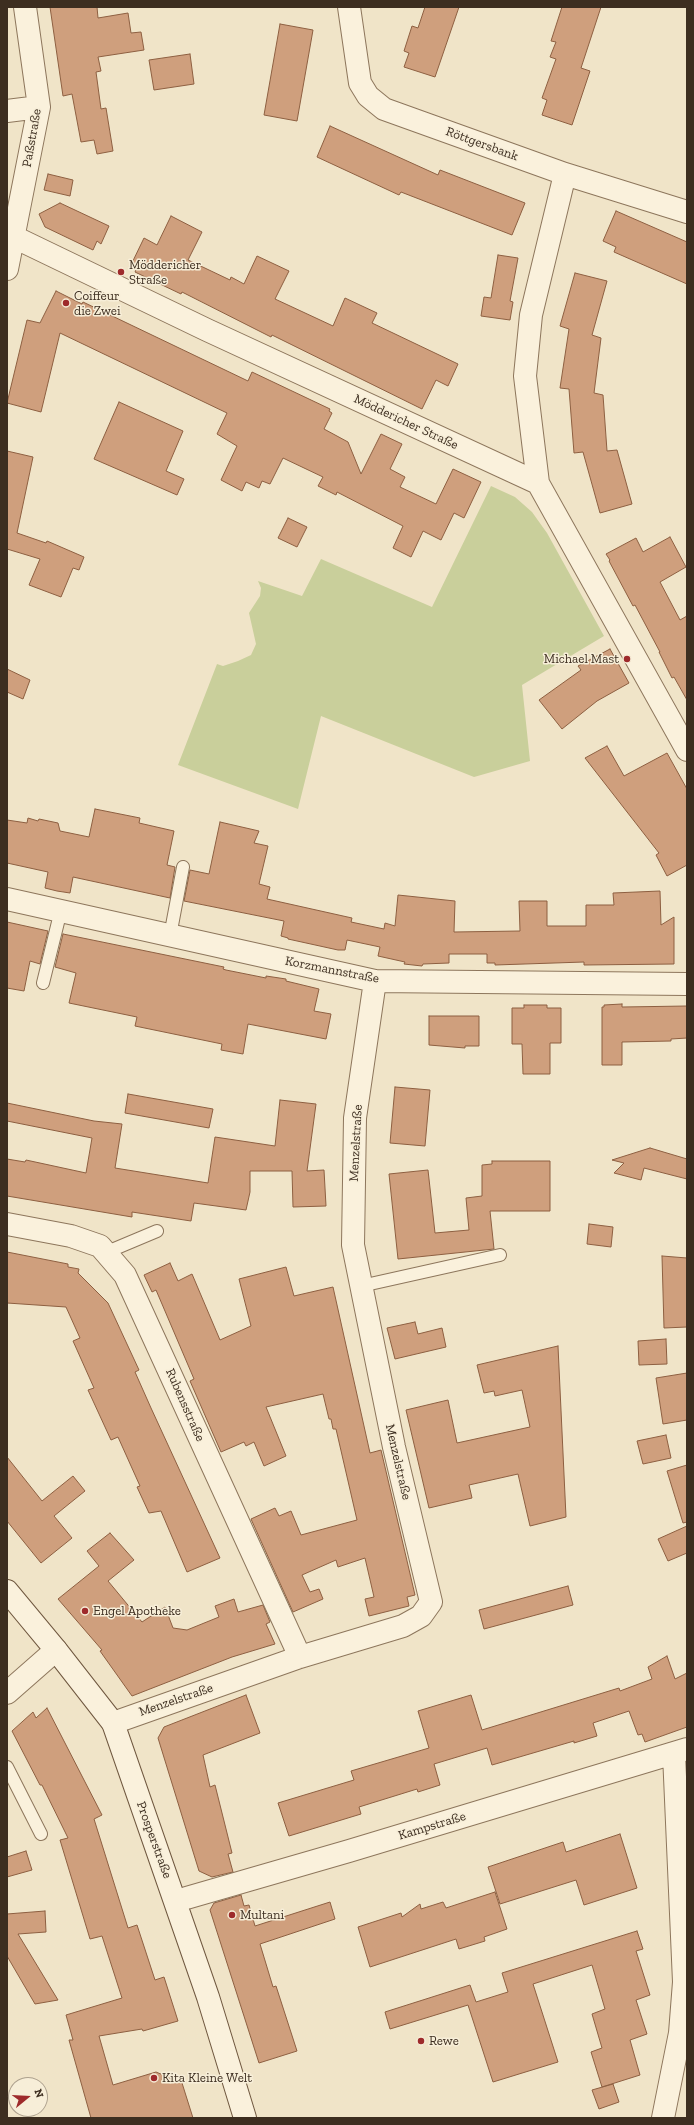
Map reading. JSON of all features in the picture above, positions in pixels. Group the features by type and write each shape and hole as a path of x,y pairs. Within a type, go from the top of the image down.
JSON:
{"street":[{"name":"Paßstraße","path":"7,269 39,107 25,7"},
{"name":"Röttgersbank","path":"349,7 360,83 368,96 384,109 565,174 687,212"},
{"path":"7,110 39,107"},
{"path":"565,174 531,315 525,376 538,483 687,750"},
{"name":"Möddericher Straße","path":"14,237 207,330 538,483"},
{"name":"Korzmannstraße","path":"7,898 170,936 375,981 687,984"},
{"name":"Menzelstraße","path":"113,1723 300,1657 403,1626 421,1616 431,1602 394,1447 360,1286 353,1244 354,1118 375,981"},
{"name":"Rubensstraße","path":"7,1224 71,1236 100,1246 107,1252 125,1275 137,1298 300,1657"},
{"name":"Prosperstraße","path":"7,1591 56,1650 113,1723 176,1901 208,1997 245,2118"},
{"path":"7,1693 56,1650"},
{"path":"663,2118 680,2033 684,1982 680,1752"},
{"name":"Kampstraße","path":"176,1901 680,1752"}],"lane":[{"path":"170,936 183,867"},
{"path":"43,983 61,910"},
{"path":"107,1252 157,1231"},
{"path":"360,1286 500,1255"},
{"path":"7,1767 41,1834"}],"green space":[{"path":"491,486 515,497 532,512 547,533 604,636 522,685 530,761 474,777 321,716 298,809 178,765 217,664 223,666 251,655 256,644 249,613 260,596 261,588 258,581 302,596 321,559 432,607"}],"building":[{"path":"50,7 97,7 98,18 128,13 131,33 141,32 144,50 98,57 101,71 96,72 101,109 106,108 113,151 97,154 94,140 81,142 72,94 63,96"},
{"path":"425,7 459,7 435,77 404,67 409,53 404,51 412,26 418,28"},
{"path":"562,7 601,7 581,68 590,71 572,125 542,115 547,100 542,98 556,59 550,57 556,42 551,41"},
{"path":"280,24 313,30 297,121 264,115"},
{"path":"190,54 194,84 154,90 149,60"},
{"path":"330,126 438,175 440,170 525,203 512,235 401,192 399,195 317,157"},
{"path":"48,174 73,180 70,196 44,190"},
{"path":"60,203 109,226 101,244 97,241 93,250 45,227 39,214"},
{"path":"616,211 687,242 687,284 614,252 616,247 603,241"},
{"path":"171,216 202,232 188,260 230,280 231,277 244,284 257,256 289,271 275,299 333,326 345,298 377,313 372,323 458,364 448,386 436,380 422,409 272,335 271,337 182,292 181,294 135,272 136,270 130,267 144,238 157,245"},
{"path":"498,255 518,258 510,301 513,302 510,320 481,316 484,297 491,298"},
{"path":"575,273 607,281 592,335 601,338 594,393 603,395 607,451 617,450 632,504 600,513 583,452 574,453 569,389 560,388 569,329 560,326"},
{"path":"56,291 82,304 83,302 248,381 252,372 330,409 329,411 332,413 324,429 348,442 361,474 381,434 402,444 390,469 405,477 400,487 436,504 453,469 481,482 464,518 454,513 441,540 423,531 411,557 393,548 403,526 337,492 336,495 318,486 323,477 283,458 270,484 262,481 259,488 246,482 242,491 221,480 237,446 217,434 227,413 60,333 41,412 7,403 27,320 40,323"},
{"path":"119,402 183,431 166,471 184,479 177,495 94,459"},
{"path":"7,451 33,457 17,533 46,543 47,541 84,557 79,570 73,568 61,597 29,585 40,559 7,549"},
{"path":"288,518 307,527 297,547 278,538"},
{"path":"670,537 686,567 660,582 680,620 687,616 687,700 674,677 672,678 635,605 633,606 606,554 636,538 643,552"},
{"path":"610,649 629,683 597,701 562,729 539,700 581,670 578,666"},
{"path":"7,669 30,680 23,699 7,692"},
{"path":"607,746 624,776 667,753 687,789 687,865 667,876 656,855 659,853 585,758"},
{"path":"95,809 140,818 139,823 174,831 167,865 175,867 170,898 73,877 70,893 57,891 45,888 48,872 7,863 7,820 27,823 28,818 38,821 39,819 58,823 60,831 89,837"},
{"path":"220,822 259,831 254,843 268,846 259,884 270,887 267,899 352,918 351,922 384,929 385,923 395,926 398,895 455,901 454,932 520,931 519,901 547,901 547,926 586,926 586,905 614,905 613,893 660,891 661,925 674,917 674,964 584,965 584,962 495,965 495,963 487,963 487,954 449,954 449,963 423,964 422,966 404,964 405,962 378,956 380,947 347,940 345,950 338,950 288,939 281,936 284,921 184,901 190,870 209,874"},
{"path":"7,922 48,931 40,964 30,961 24,991 7,988"},
{"path":"63,934 224,967 223,969 226,970 266,978 266,976 286,979 286,981 319,989 314,1011 331,1014 326,1039 248,1024 243,1054 221,1050 222,1044 135,1026 137,1017 69,1003 76,973 55,967"},
{"path":"622,1004 622,1007 687,1006 687,1038 671,1039 671,1041 622,1042 622,1065 602,1065 602,1007 604,1007 604,1005"},
{"path":"524,1005 547,1005 547,1008 561,1008 561,1043 550,1043 550,1074 523,1074 522,1044 512,1044 512,1008 524,1008"},
{"path":"429,1016 479,1016 479,1046 465,1046 465,1048 429,1045"},
{"path":"395,1087 430,1090 425,1146 390,1143"},
{"path":"128,1094 213,1109 209,1128 125,1113"},
{"path":"280,1100 316,1104 307,1171 324,1170 326,1206 293,1207 292,1171 250,1171 250,1192 246,1210 194,1203 191,1221 132,1212 132,1217 7,1196 7,1159 25,1162 26,1160 86,1173 92,1138 7,1121 7,1103 94,1121 122,1124 115,1168 208,1183 215,1137 275,1146"},
{"path":"650,1148 687,1159 687,1179 644,1168 641,1180 614,1173 624,1163 612,1160"},
{"path":"492,1161 550,1161 550,1211 490,1211 494,1249 398,1259 389,1174 428,1170 435,1233 469,1230 466,1198 482,1196 482,1165 492,1164"},
{"path":"589,1224 613,1227 611,1247 587,1244"},
{"path":"7,1252 68,1264 68,1267 79,1269 78,1273 108,1303 139,1370 135,1372 220,1558 187,1572 161,1511 149,1513 137,1487 140,1486 118,1437 111,1440 88,1390 94,1388 73,1341 80,1338 66,1307 7,1303"},
{"path":"662,1256 687,1258 687,1327 664,1328"},
{"path":"170,1263 178,1281 192,1274 220,1340 251,1326 239,1279 286,1267 294,1296 333,1287 370,1453 381,1450 415,1595 407,1597 409,1606 369,1616 365,1599 374,1597 365,1558 338,1567 336,1560 302,1575 310,1592 319,1589 323,1599 293,1612 251,1519 275,1508 279,1516 291,1511 301,1535 357,1520 336,1429 333,1429 331,1419 329,1419 323,1394 266,1407 286,1456 264,1466 254,1442 246,1446 244,1442 221,1452 190,1381 194,1379 156,1290 152,1292 144,1275"},
{"path":"415,1322 418,1334 442,1328 446,1347 395,1359 387,1328"},
{"path":"666,1339 667,1364 639,1365 638,1341"},
{"path":"558,1346 566,1517 530,1526 518,1474 469,1485 472,1498 429,1508 406,1410 448,1400 457,1443 530,1427 522,1390 495,1396 494,1391 484,1393 477,1365"},
{"path":"687,1373 687,1420 663,1424 656,1378"},
{"path":"666,1435 671,1458 643,1464 637,1441"},
{"path":"7,1457 42,1501 73,1476 85,1491 54,1516 72,1538 41,1563 7,1521"},
{"path":"687,1465 687,1522 683,1523 667,1471"},
{"path":"687,1526 687,1553 668,1561 658,1539"},
{"path":"110,1533 134,1560 108,1581 142,1622 165,1607 173,1628 187,1630 219,1617 215,1606 234,1599 238,1612 263,1605 270,1622 266,1624 275,1644 232,1657 132,1696 100,1651 102,1650 58,1599 99,1566 87,1551"},
{"path":"568,1586 573,1605 484,1629 479,1610"},
{"path":"667,1656 675,1679 687,1673 687,1727 645,1742 642,1734 638,1735 629,1711 593,1723 597,1736 574,1743 574,1741 492,1765 487,1748 434,1764 440,1785 418,1792 417,1789 359,1807 361,1814 289,1836 278,1803 354,1780 351,1771 429,1748 418,1711 471,1695 482,1730 619,1688 620,1691 652,1679 648,1667"},
{"path":"246,1695 260,1733 203,1755 210,1787 215,1785 232,1853 228,1854 233,1872 212,1877 199,1871 158,1738 164,1727"},
{"path":"47,1708 102,1815 94,1819 128,1928 137,1925 155,1980 164,1977 178,2021 143,2031 142,2029 99,2036 113,2085 156,2072 182,2083 193,2118 91,2118 69,2040 73,2040 66,2015 122,1998 102,1936 90,1939 60,1840 68,1838 42,1785 40,1785 12,1731 33,1712 36,1718"},
{"path":"620,1834 637,1888 584,1905 576,1880 500,1904 488,1867 563,1842 566,1852"},
{"path":"26,1851 32,1870 7,1877 7,1857"},
{"path":"495,1892 507,1929 484,1937 485,1941 459,1949 456,1939 370,1967 358,1927 401,1913 402,1917 420,1904 421,1909 443,1902 446,1908"},
{"path":"241,1895 244,1906 249,1905 255,1926 330,1902 335,1919 260,1944 273,1987 276,1986 297,2051 259,2063 210,1910 214,1903"},
{"path":"45,1911 46,1932 18,1934 58,2000 35,2004 7,1956 7,1914"},
{"path":"637,1931 643,1949 636,1951 650,1995 636,2000 647,2034 630,2040 640,2075 602,2087 591,2052 602,2048 592,2014 605,2009 592,1965 533,1984 558,2062 493,2082 468,2005 390,2029 385,2012 470,1985 476,2002 508,1992 502,1973"},
{"path":"613,2084 619,2102 599,2109 592,2090"}],"place":[{"name":"Möddericher Straße","path":"121,272"},
{"name":"Coiffeur die Zwei","path":"66,303"},
{"name":"Michael Mast","path":"627,659"},
{"name":"Engel Apotheke","path":"85,1611"},
{"name":"Multani","path":"232,1915"},
{"name":"Rewe","path":"421,2041"},
{"name":"Kita Kleine Welt","path":"154,2078"}]}
